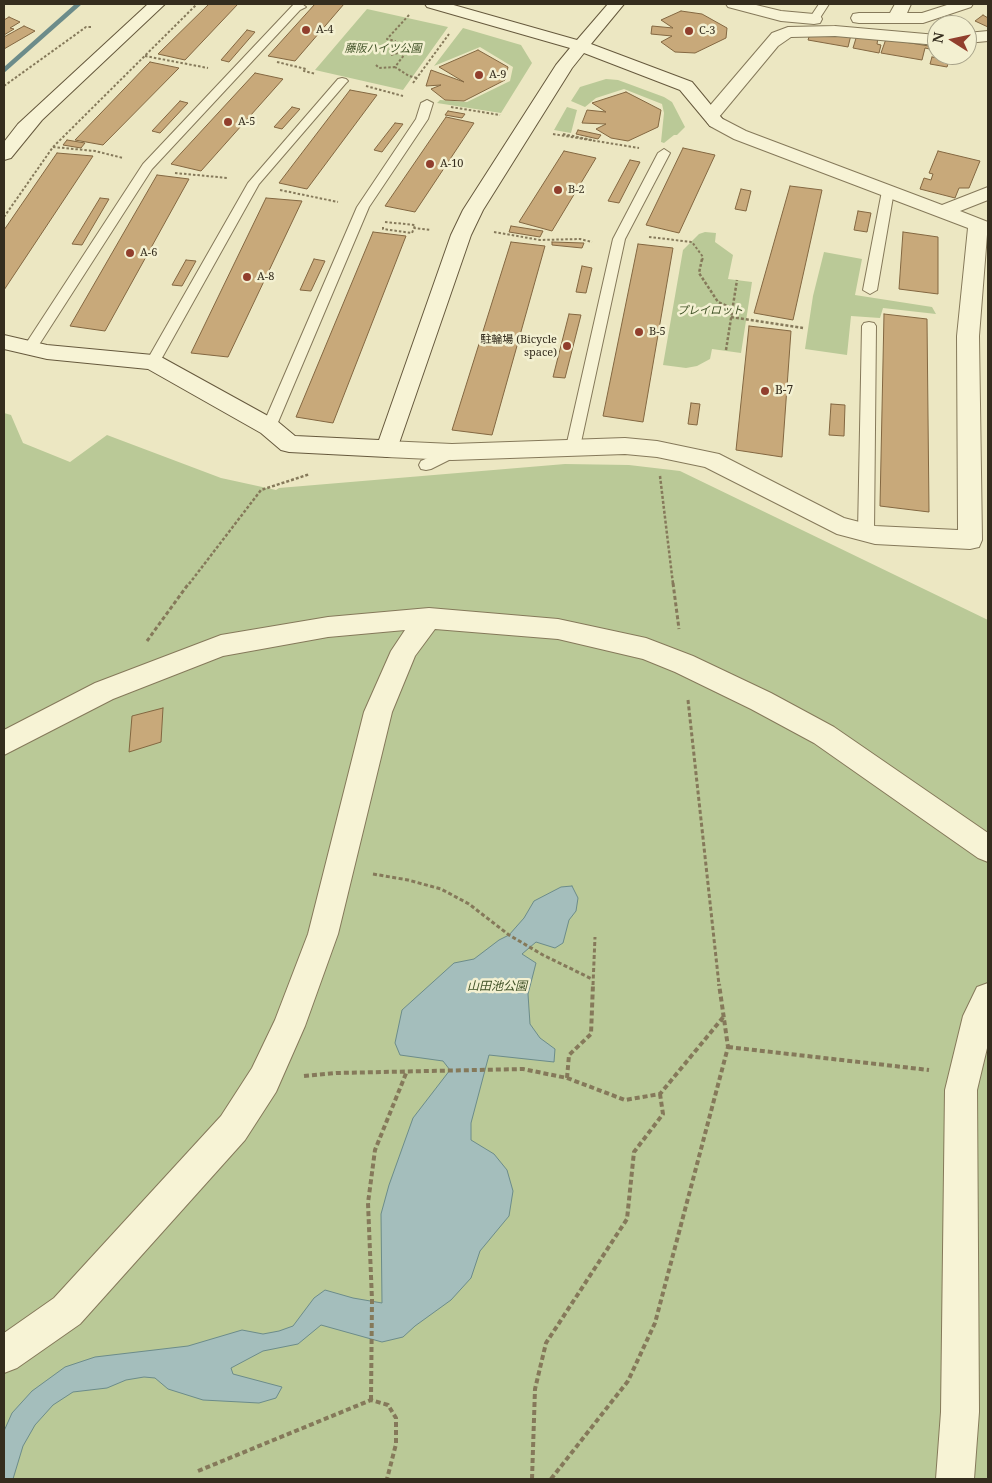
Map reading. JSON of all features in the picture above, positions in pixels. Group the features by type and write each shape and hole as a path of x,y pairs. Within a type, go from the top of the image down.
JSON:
{"street":[{"path":"4,154 36,116 157,4"},
{"path":"4,342 88,357 153,362 269,427 289,444 452,452 573,447 625,446 657,448 711,460 837,525 866,532 979,541 968,336 983,226 941,212 740,135 714,118 686,86 580,46 433,4"},
{"path":"387,449 461,235 473,210 564,65 616,4"},
{"path":"734,4 781,16 814,19 899,11 923,18 965,4"},
{"path":"714,118 772,42 788,32 835,31 927,39"},
{"path":"941,212 988,193"},
{"path":"4,1355 67,1311 233,1128 264,1080 288,1026 323,934 378,712 404,651 429,618"},
{"path":"4,743 104,691 221,646 328,627 429,618 558,629 646,649 684,664 761,701 824,735 988,850"},
{"path":"955,1479 960,1412 961,1090 979,1016 988,998"}],"lane":[{"path":"814,19 824,4"},
{"path":"30,348 150,164 298,6 301,7"},
{"path":"153,362 254,183 342,81"},
{"path":"269,427 363,207 422,120 428,103"},
{"path":"573,447 619,239 664,153"},
{"path":"870,290 888,191"},
{"path":"866,532 869,326"},
{"path":"426,465 452,452"}],"path":[{"path":"4,217 53,147 197,4"},
{"path":"395,67 404,55 395,41 387,39 405,19"},
{"path":"4,86 86,27 95,28"},
{"path":"428,103 404,96 451,31"},
{"path":"391,55 402,52"},
{"path":"145,56 236,73"},
{"path":"270,61 306,69"},
{"path":"376,66 379,68 395,67 409,76 417,78"},
{"path":"442,105 500,115"},
{"path":"558,134 592,142 592,140 664,153"},
{"path":"53,147 95,151 150,164"},
{"path":"173,172 178,175 195,175 254,183"},
{"path":"272,188 363,207"},
{"path":"378,225 384,225 386,221 415,225 414,228"},
{"path":"384,225 383,229 412,233 414,228"},
{"path":"414,228 434,231"},
{"path":"489,231 540,240 580,239 617,247"},
{"path":"649,238 692,242 703,257 699,274 718,302 732,308"},
{"path":"726,350 737,280"},
{"path":"731,317 803,328"},
{"path":"551,1479 628,1381 655,1323 728,1047 725,1015 716,967 684,664 657,448"},
{"path":"142,648 216,546 261,490 313,473"},
{"path":"408,880 441,889 469,904 509,935 592,979"},
{"path":"567,1078 570,1055 592,1034 592,979 595,937"},
{"path":"336,1073 523,1068 567,1078 625,1100 660,1094 725,1015"},
{"path":"728,1047 964,1074"},
{"path":"371,1400 370,1338 372,1300 368,1217 375,1150 407,1071"},
{"path":"532,1479 535,1389 546,1343 627,1219 634,1152 663,1114 660,1094"},
{"path":"198,1471 371,1400 388,1405 396,1418 396,1444 386,1479"}],"green space":[{"name":"藤阪ハイツ公園","path":"367,9 448,27 403,90 315,70"},
{"path":"463,28 521,45 532,63 501,113 437,103 440,100 467,102 510,81 513,67 480,47 434,66"},
{"path":"606,79 618,80 664,97 672,102 685,127 677,135 674,135 664,143 661,142 664,113 662,104 624,89 596,98 585,107 571,101 580,87"},
{"path":"567,107 577,110 571,133 554,130"},
{"name":"プレイロット","path":"705,232 716,233 715,242 733,255 728,279 752,282 741,353 712,349 710,359 697,366 686,368 663,365 683,250 699,234"},
{"path":"824,252 862,259 855,295 932,307 936,314 883,308 880,318 851,316 847,355 805,349 813,296"},
{"name":"山田池公園","path":"4,413 11,415 23,443 70,462 107,435 221,478 276,490 279,488 565,464 629,465 680,471 988,620 988,1479 4,1479"}],"water":[{"path":"572,886 578,898 576,911 569,920 563,943 555,948 536,942 522,954 536,963 528,994 530,1024 540,1038 555,1049 554,1062 489,1055 471,1123 471,1140 494,1154 507,1170 513,1191 509,1216 480,1251 471,1278 451,1300 403,1337 382,1342 321,1325 298,1344 263,1351 231,1368 233,1374 282,1387 276,1398 259,1403 203,1400 168,1389 155,1378 144,1377 126,1380 107,1388 73,1392 53,1405 35,1425 23,1446 13,1479 4,1479 4,1431 12,1413 32,1391 65,1367 95,1357 188,1346 242,1330 263,1334 279,1331 293,1326 314,1298 325,1290 353,1298 382,1303 381,1214 389,1185 413,1118 450,1070 443,1061 400,1055 395,1043 402,1010 454,963 474,959 499,940 509,935 524,918 534,901 561,887"}],"building":[{"path":"209,4 238,4 185,60 158,54"},
{"name":"A-4","path":"315,4 344,4 295,61 268,56"},
{"name":"C-3","path":"681,11 702,14 727,28 726,38 695,53 675,52 661,42 672,36 651,34 652,26 673,28 661,20"},
{"path":"983,15 988,18 988,27 977,22 977,20"},
{"path":"9,17 20,22 10,28 14,29 4,35 4,20"},
{"path":"24,26 35,31 4,49 4,37"},
{"path":"247,30 255,32 229,62 221,60"},
{"path":"810,34 851,35 848,47 808,40"},
{"path":"857,35 878,38 877,44 881,45 879,53 853,48"},
{"path":"886,39 927,46 922,60 881,53"},
{"name":"A-9","path":"478,50 508,67 505,80 464,101 445,100 431,89 441,85 426,86 431,70 464,82 439,67"},
{"path":"150,62 179,68 103,145 75,140"},
{"name":"A-5","path":"255,73 283,79 201,171 171,164"},
{"path":"350,90 377,95 307,189 279,183"},
{"path":"626,92 661,110 658,127 628,141 611,138 596,129 606,124 582,123 587,110 606,112 592,103"},
{"path":"180,101 188,103 160,133 152,131"},
{"path":"292,107 300,109 282,129 274,127"},
{"path":"448,111 465,114 462,118 445,115"},
{"name":"A-10","path":"446,117 474,123 415,212 385,206"},
{"path":"395,123 403,124 382,152 374,150"},
{"path":"578,130 601,135 598,139 576,134"},
{"path":"67,140 85,143 81,148 63,145"},
{"path":"683,148 715,155 679,233 646,225"},
{"name":"B-2","path":"564,151 596,158 552,231 519,222"},
{"path":"938,151 980,161 969,188 959,188 955,198 920,189 924,178 931,180 933,174 929,173"},
{"path":"57,153 93,156 4,290 4,230"},
{"path":"630,160 640,162 619,203 608,201"},
{"name":"A-6","path":"157,175 189,179 105,331 70,326"},
{"path":"790,186 822,190 793,320 754,313"},
{"path":"741,189 751,191 746,211 735,209"},
{"path":"100,198 109,199 82,245 72,244"},
{"name":"A-8","path":"266,198 302,201 228,357 191,353"},
{"path":"858,211 871,213 867,232 854,230"},
{"path":"511,226 543,231 540,237 509,232"},
{"path":"373,232 406,236 333,423 296,417"},
{"path":"903,232 938,237 938,294 899,289"},
{"path":"511,242 545,246 492,435 452,430"},
{"path":"552,242 584,243 582,248 552,245"},
{"name":"B-5","path":"638,244 673,248 643,422 603,416"},
{"path":"314,259 325,261 311,291 300,290"},
{"path":"186,260 196,261 182,286 172,285"},
{"path":"582,266 592,268 586,293 576,292"},
{"name":"駐輪場 (Bicycle space)","path":"569,314 581,315 565,378 553,377"},
{"path":"884,314 927,319 929,512 880,506"},
{"name":"B-7","path":"749,326 791,331 782,457 736,450"},
{"path":"691,403 700,404 697,425 688,424"},
{"path":"831,404 845,405 844,436 829,435"},
{"path":"163,708 161,742 129,752 132,716"}],"waterway":[{"path":"4,71 79,4"}],"place":[{"name":"A-4","path":"306,30"},
{"name":"C-3","path":"689,31"},
{"name":"A-9","path":"479,75"},
{"name":"A-5","path":"228,122"},
{"name":"A-10","path":"430,164"},
{"name":"B-2","path":"558,190"},
{"name":"A-6","path":"130,253"},
{"name":"A-8","path":"247,277"},
{"name":"B-5","path":"639,332"},
{"name":"駐輪場 (Bicycle space)","path":"567,346"},
{"name":"B-7","path":"765,391"}]}
